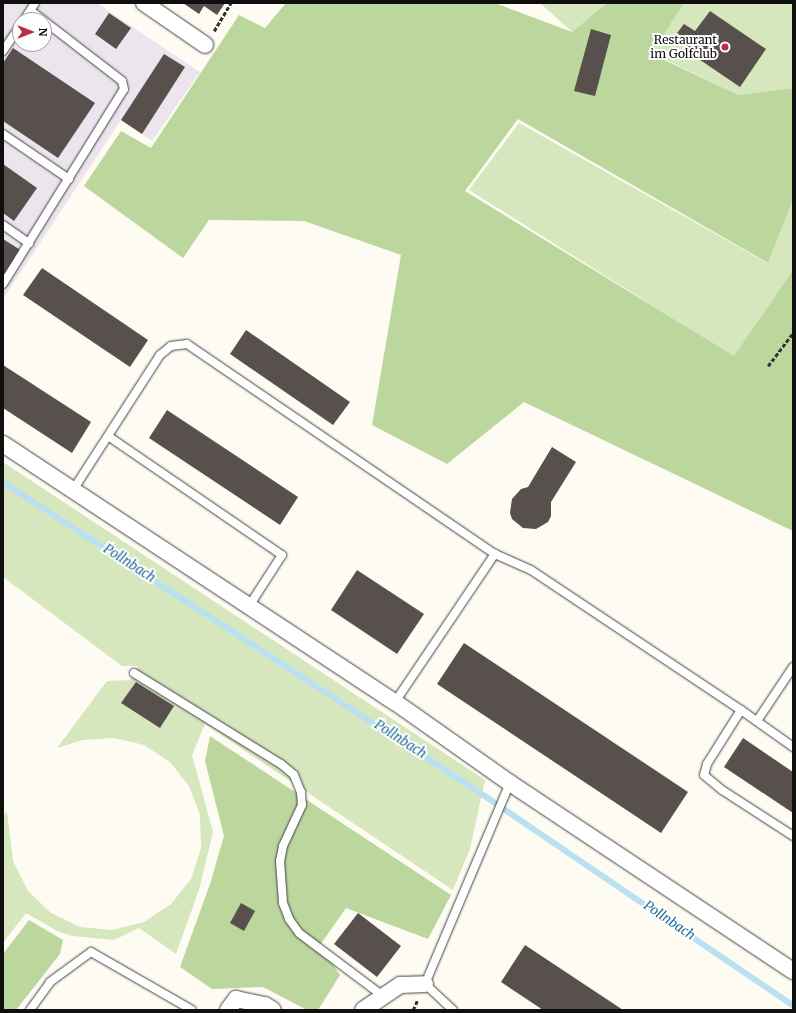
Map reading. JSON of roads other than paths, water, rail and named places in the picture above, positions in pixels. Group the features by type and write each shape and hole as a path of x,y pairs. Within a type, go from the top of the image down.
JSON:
{"street":[{"path":"144,3 205,45"},
{"path":"3,444 395,702 510,783 793,971"},
{"path":"363,1010 400,985 425,984"},
{"path":"228,1010 236,999 265,1005 273,1010"}],"lane":[{"path":"31,11 35,3"},
{"path":"3,284 124,89 122,81 52,26"},
{"path":"3,51 12,38"},
{"path":"3,134 69,179"},
{"path":"3,225 29,242"},
{"path":"73,490 160,355 171,346 187,344 495,554 531,570 741,710 793,747"},
{"path":"108,436 282,555 249,606"},
{"path":"395,702 495,554"},
{"path":"757,721 793,667"},
{"path":"134,673 281,764 294,775 301,792 302,805 284,846 280,861 283,903 289,919 299,933 383,996"},
{"path":"741,710 707,764 704,775 722,790 793,836"},
{"path":"453,1010 425,984 510,783"},
{"path":"30,1010 50,982 91,952 192,1010"}],"waterway":[{"name":"Pollnbach","path":"3,482 485,796 793,1005"}],"place":[{"name":"Restaurant im Golfclub","path":"725,47"}]}
